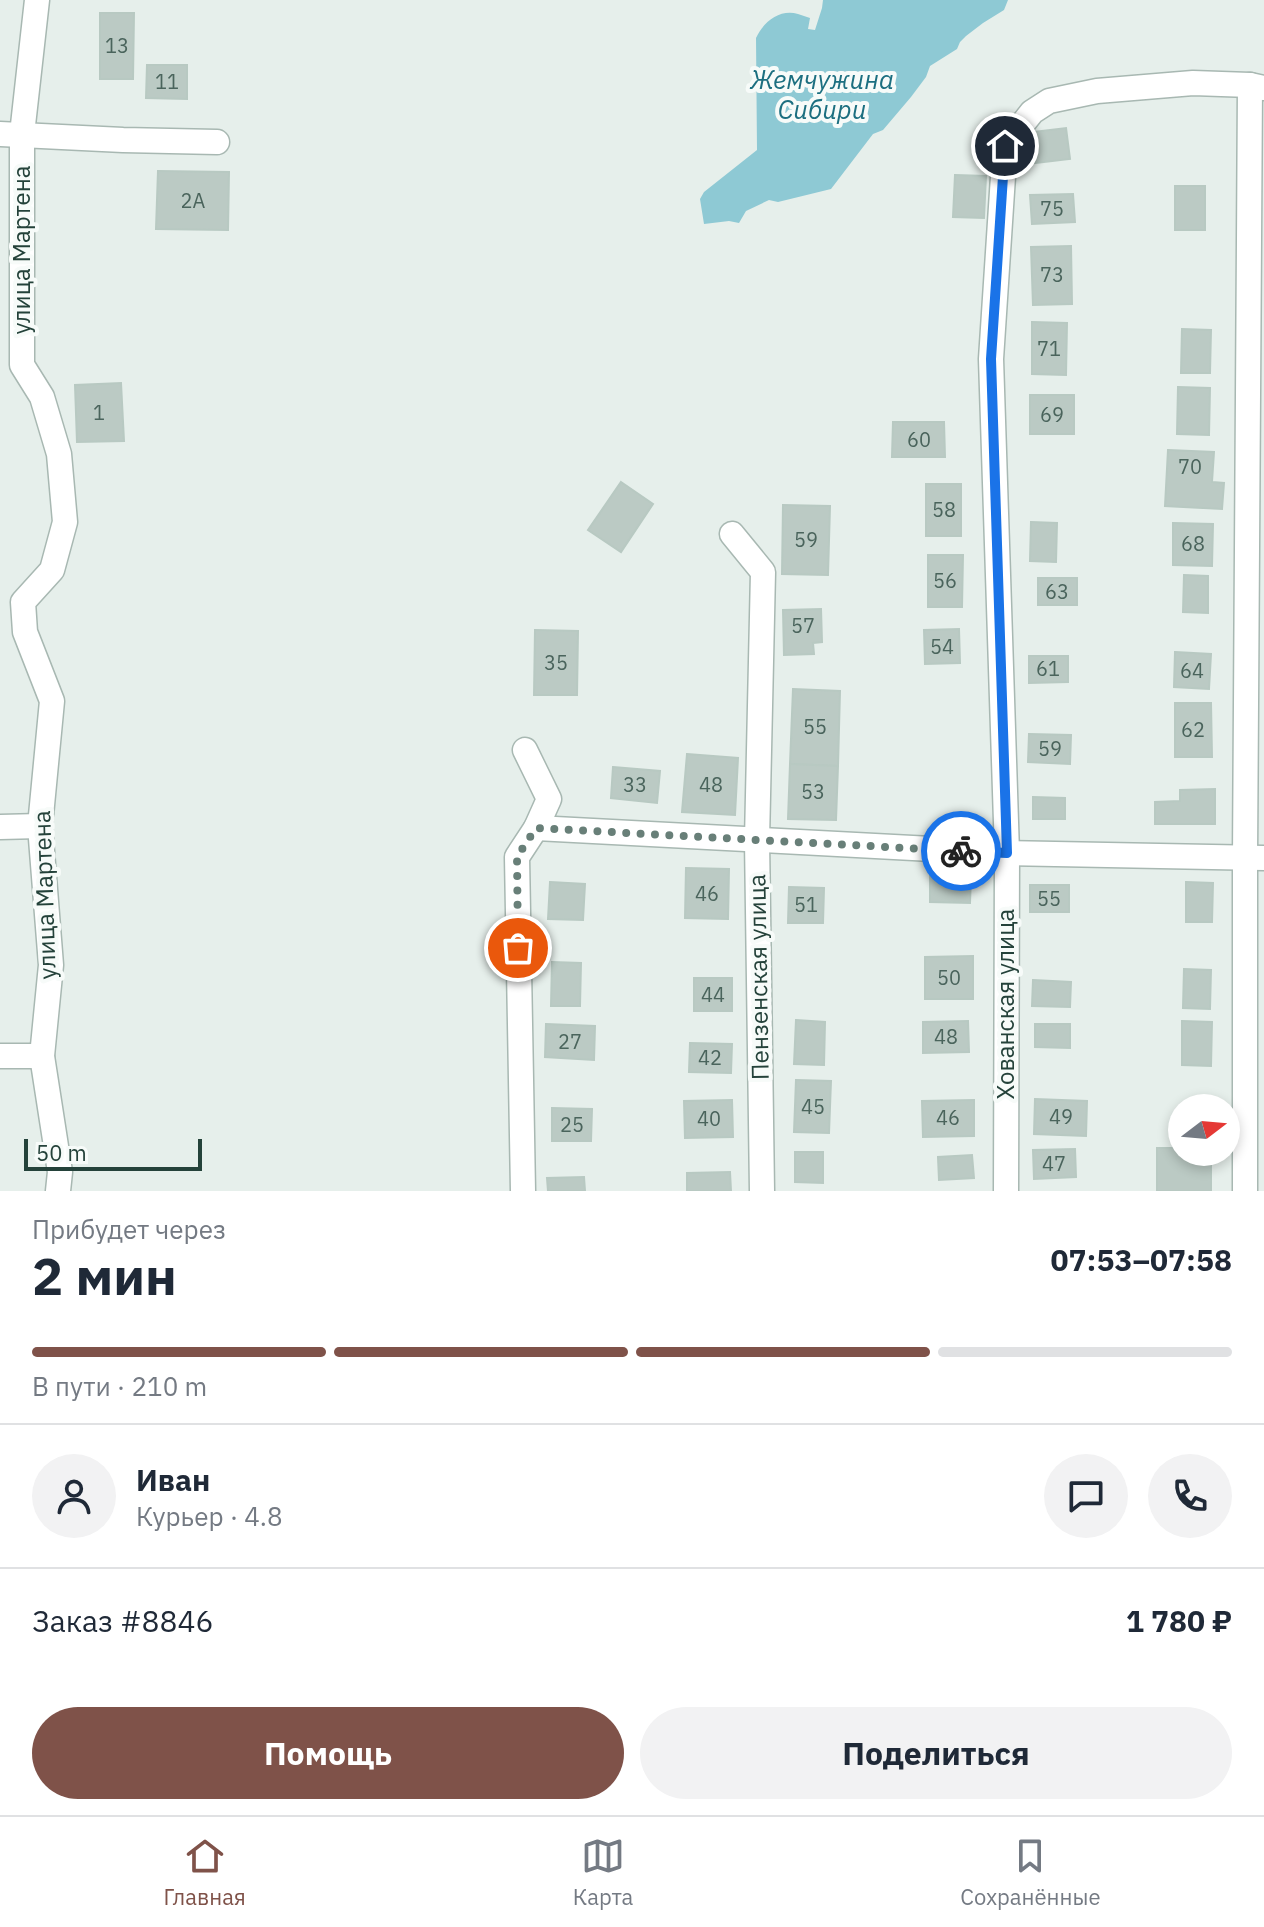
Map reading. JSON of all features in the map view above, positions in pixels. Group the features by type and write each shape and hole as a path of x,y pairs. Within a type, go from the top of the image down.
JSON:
{"street":[{"name":"улица Мартена","path":"37,0 11,134 11,365 42,397 59,454 65,522 52,570 12,602 52,701 40,826 51,965 42,1056 60,1172 58,1191"},
{"name":"Хованская улица","path":"1006,1191 1007,853 991,359 1005,146 1032,112 1049,101 1097,91 1193,83 1257,86"},
{"path":"1245,1191 1254,858 1257,86"},
{"path":"11,134 217,142"},
{"name":"Пензенская улица","path":"732,534 763,572 757,840 762,1191"},
{"path":"523,1191 517,857 536,828 549,799 525,750"},
{"path":"0,827 40,826"},
{"path":"536,828 1007,853 1254,858"},
{"path":"0,1056 42,1056"}],"water":[{"name":"Жемчужина Сибири","path":"823,0 1008,0 1004,10 966,36 957,49 930,66 911,97 883,130 873,134 831,189 778,202 769,200 746,211 739,223 704,224 700,199 704,192 757,150 756,38 763,26 785,13 810,18 808,29 815,30"}],"building":[{"path":"100,13 134,13 133,79 100,79"},
{"path":"147,65 187,65 187,99 146,98"},
{"path":"1066,128 1070,159 1028,164 1024,133"},
{"path":"158,171 229,172 228,230 156,229"},
{"path":"955,175 986,176 984,218 953,217"},
{"path":"1175,186 1205,186 1205,230 1175,230"},
{"path":"1073,194 1075,222 1032,224 1030,195"},
{"path":"1071,246 1072,304 1033,305 1031,247"},
{"path":"1032,322 1067,323 1066,375 1032,374"},
{"path":"1182,329 1211,330 1210,373 1181,373"},
{"path":"121,383 124,441 77,442 75,385"},
{"path":"1178,387 1210,388 1209,435 1177,434"},
{"path":"1030,395 1074,395 1074,434 1030,434"},
{"path":"893,422 944,422 945,457 892,457"},
{"path":"1168,450 1214,452 1212,482 1224,483 1222,509 1165,506"},
{"path":"621,482 653,504 621,552 588,530"},
{"path":"926,484 961,484 961,536 926,536"},
{"path":"783,505 830,506 828,575 782,574"},
{"path":"1031,522 1057,523 1056,562 1030,561"},
{"path":"1173,523 1213,524 1212,566 1173,565"},
{"path":"928,555 963,555 962,607 928,607"},
{"path":"1184,575 1208,576 1208,613 1183,612"},
{"path":"1038,578 1077,578 1077,605 1038,605"},
{"path":"821,609 822,642 813,643 814,654 784,655 783,610"},
{"path":"959,629 960,663 925,664 924,630"},
{"path":"535,630 578,631 577,695 534,695"},
{"path":"1175,652 1211,654 1209,689 1174,687"},
{"path":"1029,656 1068,656 1068,682 1029,683"},
{"path":"793,689 840,691 838,766 790,764"},
{"path":"1175,703 1211,703 1212,757 1175,757"},
{"path":"1029,734 1071,735 1070,764 1028,762"},
{"path":"687,754 738,758 735,815 682,812"},
{"path":"790,764 838,766 836,820 788,819"},
{"path":"613,767 660,771 657,803 611,798"},
{"path":"1215,789 1215,824 1155,824 1155,802 1180,801 1180,790"},
{"path":"1033,797 1065,798 1065,819 1033,819"},
{"path":"686,868 729,869 728,919 685,918"},
{"path":"930,875 971,875 970,903 930,902"},
{"path":"550,882 585,884 583,920 548,919"},
{"path":"1186,882 1213,883 1212,922 1186,922"},
{"path":"1030,885 1069,885 1069,912 1030,912"},
{"path":"789,887 824,888 823,923 788,923"},
{"path":"973,956 973,999 925,999 925,957"},
{"path":"552,962 581,963 580,1006 551,1006"},
{"path":"1184,969 1211,970 1210,1009 1183,1008"},
{"path":"694,978 732,978 732,1011 694,1011"},
{"path":"1033,980 1071,982 1070,1007 1032,1006"},
{"path":"796,1020 825,1022 824,1065 794,1064"},
{"path":"968,1021 969,1052 923,1053 923,1022"},
{"path":"1182,1021 1212,1022 1211,1066 1182,1065"},
{"path":"546,1024 595,1026 594,1060 545,1057"},
{"path":"1035,1024 1070,1024 1070,1048 1035,1047"},
{"path":"690,1043 732,1044 731,1073 689,1072"},
{"path":"796,1080 831,1081 829,1133 794,1132"},
{"path":"1035,1099 1087,1101 1086,1136 1034,1134"},
{"path":"732,1100 733,1137 685,1138 684,1101"},
{"path":"974,1100 974,1136 923,1137 922,1101"},
{"path":"552,1108 592,1109 591,1141 552,1141"},
{"path":"1157,1148 1168,1148 1168,1166 1211,1166 1211,1191 1157,1191"},
{"path":"1075,1149 1076,1177 1034,1179 1033,1150"},
{"path":"795,1152 823,1152 823,1183 795,1182"},
{"path":"972,1155 974,1178 939,1180 938,1157"},
{"path":"730,1172 731,1191 687,1191 687,1173"},
{"path":"584,1177 585,1191 548,1191 547,1178"}],"way so far":[{"path":"518,948 517,857 536,828 961,851"}],"route":[{"path":"961,851 1007,853 991,359 1005,146"}]}
